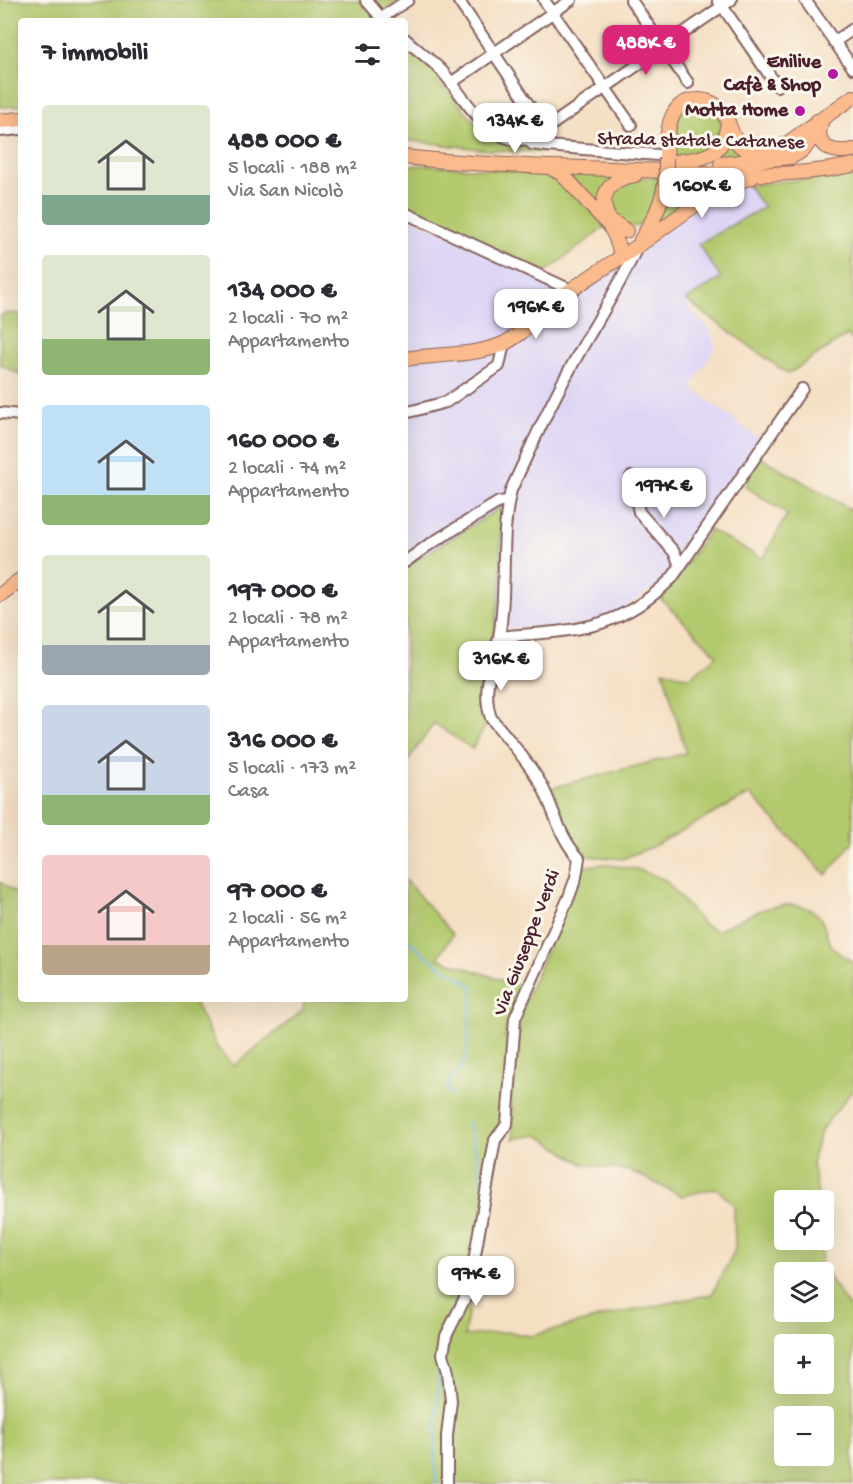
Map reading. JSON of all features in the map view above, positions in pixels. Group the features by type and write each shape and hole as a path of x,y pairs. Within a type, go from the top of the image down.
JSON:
{"main road":[{"path":"408,359 483,350 504,344 571,290 625,262 637,247 661,204 669,121 679,106 687,101 706,100 722,110 737,143 750,152 759,153 775,150 820,122 853,97"},
{"path":"0,112 18,110"},
{"path":"0,121 18,119"},
{"path":"820,122 821,140 828,148 840,152 853,150"},
{"path":"721,164 791,157 799,154 809,144 820,122"},
{"path":"626,231 614,224 606,213 604,201 608,189 622,177 713,154 724,140 728,123"},
{"name":"Strada statale Catanese","path":"408,149 664,165 759,175 824,171 853,165"},
{"name":"Strada statale Catanese","path":"408,157 549,167 721,164 790,166 853,157"},
{"path":"549,167 561,173 610,226 625,262"},
{"path":"637,247 696,204 727,186 759,175"},
{"path":"610,226 626,231 640,231 649,227"},
{"path":"0,595 18,581"}],"street":[{"path":"366,0 381,18"},
{"path":"386,18 408,0"},
{"path":"458,0 545,129"},
{"path":"544,0 631,125"},
{"path":"451,83 571,0"},
{"path":"631,0 688,83"},
{"path":"805,0 853,68"},
{"path":"408,42 442,71 486,125 514,140 528,140 545,129 724,2 777,86"},
{"path":"834,42 853,29"},
{"path":"0,131 18,129"},
{"path":"528,140 532,144 588,148 664,165"},
{"path":"408,214 571,290"},
{"name":"Via Giuseppe Verdi","path":"447,1484 447,1436 451,1401 448,1372 443,1354 446,1336 467,1294 495,1140 507,1124 515,1018 569,897 576,877 579,858 571,850 563,835 541,784 491,718 487,708 486,696 499,637 504,591 508,501 542,421 625,262"},
{"path":"408,412 446,402 499,366 504,344"},
{"path":"499,637 600,625 626,614 657,593 672,578 802,389"},
{"path":"0,413 18,415"},
{"path":"631,477 639,512 674,552 680,565"},
{"path":"408,560 499,502 508,501"}],"shaded area":[{"path":"747,185 764,207 699,244 721,278 687,300 690,310 710,329 715,348 691,387 761,440 662,581 618,613 595,622 562,627 495,628 501,580 501,507 408,565 408,216 574,294 703,203"}],"green space":[{"path":"0,0 361,0 376,18 18,18 18,106 0,107"},
{"path":"370,0 400,0 382,12"},
{"path":"408,48 438,73 441,78 438,84 452,94 472,120 513,145 544,148 543,152 488,150 408,140"},
{"path":"689,105 712,106 724,126 717,147 672,158 674,120"},
{"path":"729,136 747,154 744,159 709,159"},
{"path":"408,166 553,173 606,226 546,272 408,209"},
{"path":"853,171 853,340 847,335 788,374 686,300 721,278 698,244 764,207 747,185 825,177"},
{"path":"565,172 622,174 602,209"},
{"path":"661,177 653,207 644,222 637,226 628,226 616,222 607,199 627,178"},
{"path":"671,177 730,179 649,234"},
{"path":"7,313 18,314 18,373 0,364 0,316"},
{"path":"760,457 853,511 853,842 826,875 750,794 654,846 622,859 587,856 576,849 551,788 686,753 663,670 689,678 717,655 659,597 674,581 710,530 763,559 787,514 745,486"},
{"path":"501,507 501,580 495,628 481,690 487,724 472,749 434,723 408,761 408,565"},
{"path":"603,864 637,869 665,880 704,925 718,931 754,913 781,905 807,908 821,918 834,949 853,962 853,1090 821,1130 812,1163 817,1190 774,1190 774,1250 822,1250 821,1262 774,1262 774,1322 834,1322 834,1285 853,1313 853,1484 0,1484 0,882 18,895 18,1002 194,1002 217,1047 234,1066 303,1010 304,1002 408,1002 408,883 453,934 438,958 524,988 507,1024 504,1038 508,1037 510,1046 502,1092 500,1141 464,1336 508,1332 531,1336 610,1315 712,1294 735,1250 734,1205 716,1188 682,1196 631,1171 583,1164 538,1135 513,1139 511,1098 519,1037 517,1019 583,867"}],"waterway":[{"path":"408,940 438,965 473,988 466,1057 459,1071 449,1082 447,1089 453,1095"},
{"path":"467,1122 477,1154 482,1186"},
{"path":"444,1328 464,1279 469,1260"},
{"path":"436,1484 435,1442 440,1360"}],"place":[{"name":"Enilive Cafè & Shop","path":"833,74"},
{"name":"Motta Home","path":"800,111"}]}
